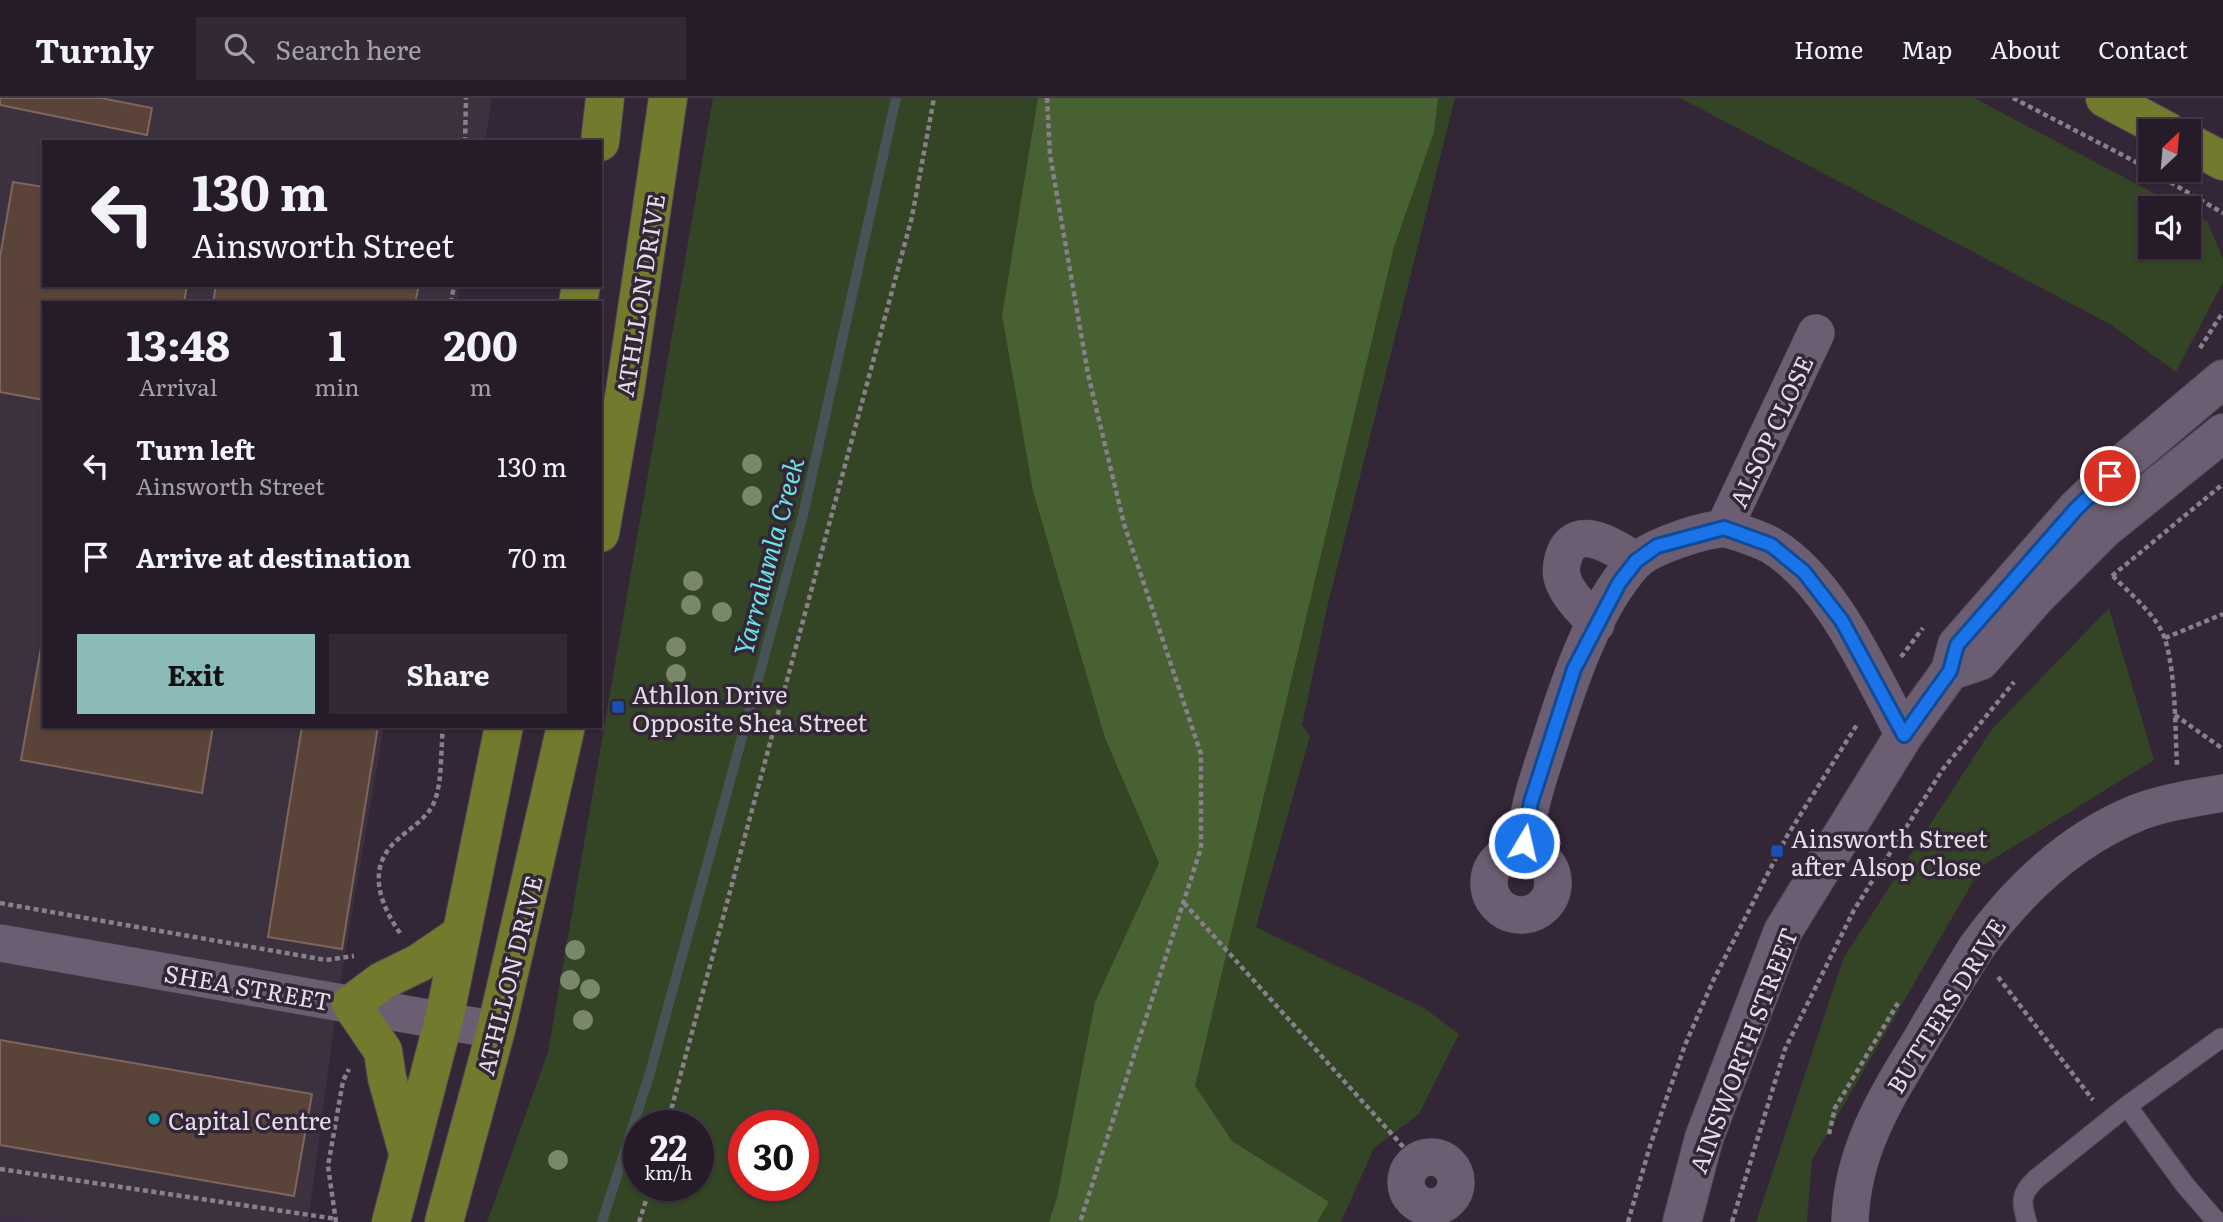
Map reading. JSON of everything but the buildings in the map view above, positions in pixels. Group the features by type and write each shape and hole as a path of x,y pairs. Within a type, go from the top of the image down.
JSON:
{"main road":[{"path":"600,140 605,98"},
{"name":"ATHLLON DRIVE","path":"602,521 631,352 668,98"},
{"path":"2105,98 2144,119"},
{"path":"2202,150 2223,161"},
{"path":"391,1222 444,1019 504,728"},
{"name":"ATHLLON DRIVE","path":"443,1222 496,1030 566,728"},
{"path":"408,1155 387,1078 383,1051 351,1004 382,981 444,947 460,935"}],"street":[{"name":"ALSOP CLOSE","path":"1724,528 1816,333"},
{"name":"AINSWORTH STREET","path":"1682,1222 1704,1138 1783,931 1904,735 1950,671 1957,645 2076,509 2127,460 2223,379"},
{"path":"1950,671 1980,661 2037,596 2104,530 2223,433"},
{"name":"ALSOP CLOSE","path":"1524,851 1535,789 1574,669 1619,583 1636,561 1657,546 1724,528 1771,545 1804,572 1842,621 1904,735"},
{"path":"1596,624 1561,577 1567,549 1574,541 1603,541 1636,561"},
{"name":"BUTTERS DRIVE","path":"1850,1222 1851,1195 1858,1166 1877,1114 1976,948 2013,902 2041,873 2090,837 2141,811 2223,793"},
{"name":"SHEA STREET","path":"0,943 496,1030"},
{"path":"1416,1161 1425,1157 1447,1161 1454,1169 1457,1180 1450,1200 1438,1207 1425,1208 1417,1213"}],"lane":[{"path":"2027,1222 2022,1204 2026,1189 2127,1105 2221,1038"},
{"path":"2127,1105 2185,1185 2217,1222"}],"path":[{"path":"465,140 466,98"},
{"path":"671,1110 912,217 934,98"},
{"path":"1047,98 1050,155 1088,374 1124,524 1201,754 1201,848 1080,1222"},
{"path":"2013,98 2134,161 2223,214"},
{"path":"2104,583 2223,484"},
{"path":"2113,576 2153,619 2165,638 2173,686 2177,769"},
{"path":"2165,638 2223,614"},
{"path":"1732,1222 1785,1049 1854,910 1943,769 2019,676"},
{"path":"2174,714 2223,749"},
{"path":"414,964 406,942 387,915 381,901 380,870 392,845 427,814 437,796 443,728"},
{"path":"0,902 326,960 365,954"},
{"path":"1183,902 1416,1161"},
{"path":"1976,948 2109,1120"},
{"path":"0,1169 336,1220 328,1166 343,1081"},
{"path":"639,1222 646,1201"}],"shaded area":[{"path":"0,98 492,98 485,140 42,140 42,287 460,287 457,301 42,301 42,728 384,728 339,989 308,1222 0,1222"},
{"path":"0,1214 56,1222 0,1222"}],"green space":[{"path":"713,98 1455,98 1327,608 1302,725 1310,736 1256,927 1424,1008 1459,1034 1419,1114 1374,1148 1341,1222 487,1222 548,1052"},
{"path":"1038,98 1438,98 1434,132 1394,247 1195,1086 1232,1141 1329,1202 1317,1222 1049,1222 1057,1198 1095,1002 1159,863 1105,738 1033,491 1002,315"},
{"path":"1680,98 1974,98 2159,196 2138,196 2138,259 2201,259 2201,218 2207,221 2223,259 2223,282 2176,372 2110,324"},
{"path":"2109,608 2154,760 1982,866 1812,1160 1807,1222 1756,1222 1844,957 1992,729"}],"waterway":[{"name":"Yarralumla Creek","path":"602,1222 649,1076 803,515 896,98"}],"place":[{"name":"Athllon Drive Opposite Shea Street","path":"618,707"},
{"name":"Ainsworth Street after Alsop Close","path":"1777,851"},
{"name":"Capital Centre","path":"154,1119"}],"route":[{"path":"1524,843 1531,802 1574,669 1619,583 1636,561 1657,546 1724,528 1771,545 1804,572 1842,621 1904,735 1950,671 1957,645 2076,509 2110,476"}]}
